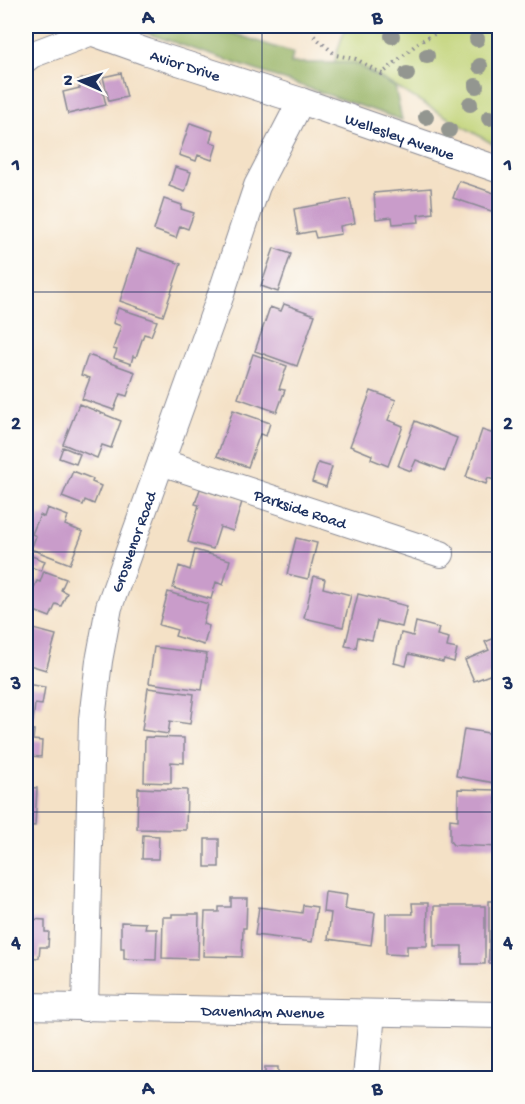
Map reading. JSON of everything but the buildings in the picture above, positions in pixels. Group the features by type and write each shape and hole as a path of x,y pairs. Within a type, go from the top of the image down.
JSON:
{"street":[{"path":"26,59 83,29"},
{"name":"Avior Drive","path":"83,29 301,101"},
{"name":"Wellesley Avenue","path":"301,101 500,170"},
{"name":"Grosvenor Road","path":"85,1008 92,719 109,607 221,294 257,186 301,101"},
{"name":"Parkside Road","path":"161,462 441,554"},
{"name":"Davenham Avenue","path":"26,1006 500,1015"},
{"path":"366,1078 372,1013"}],"path":[{"path":"314,36 336,55 356,59 382,74 418,44 449,26"}],"green space":[{"path":"126,26 211,26 293,53 291,63 354,63 395,87 402,120"},
{"path":"346,26 499,26 499,146 355,63 335,63"}]}
